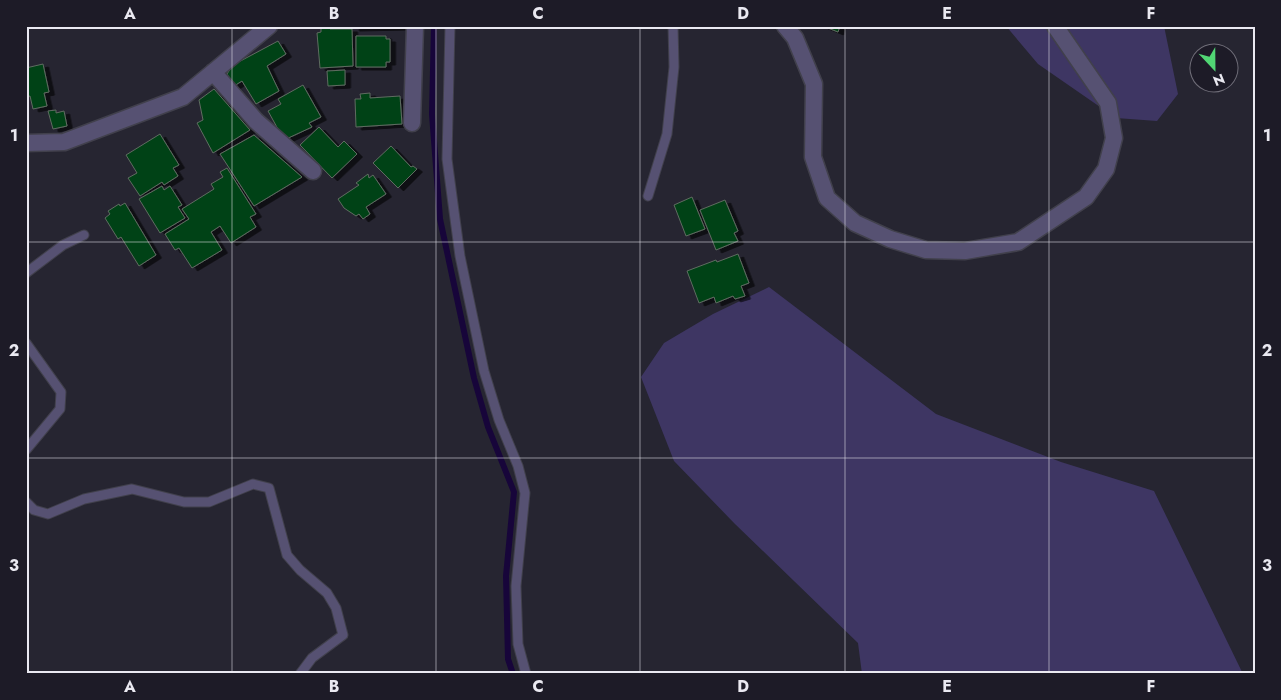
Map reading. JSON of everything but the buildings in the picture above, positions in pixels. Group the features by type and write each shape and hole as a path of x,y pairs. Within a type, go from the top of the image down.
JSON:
{"street":[{"path":"26,143 64,142 184,97 269,26"},
{"path":"412,123 415,26"},
{"path":"785,26 795,38 814,84 813,157 827,198 854,223 890,239 926,250 965,251 1018,242 1086,198 1106,169 1114,138 1108,103 1055,26"},
{"path":"213,72 256,121 313,171"}],"lane":[{"path":"450,26 447,159 460,256 484,371 499,420 518,466 525,493 516,586 518,644 526,674"},
{"path":"648,196 667,134 674,67 673,26"},
{"path":"26,273 63,245 84,235"},
{"path":"26,343 61,392 60,410 26,450"},
{"path":"26,502 34,510 48,514 84,499 132,489 184,502 208,502 253,484 269,488 287,555 300,570 326,592 336,608 343,635 312,658 300,674"}],"shaded area":[{"path":"1006,26 1164,26 1178,94 1157,121 1116,118 1038,64"},
{"path":"769,287 936,414 1061,462 1154,491 1243,674 862,674 858,643 735,524 674,461 641,377 664,343 713,314"}],"waterway":[{"path":"434,26 432,114 440,219 474,378 488,427 514,492 506,576 508,659 513,674"}]}
